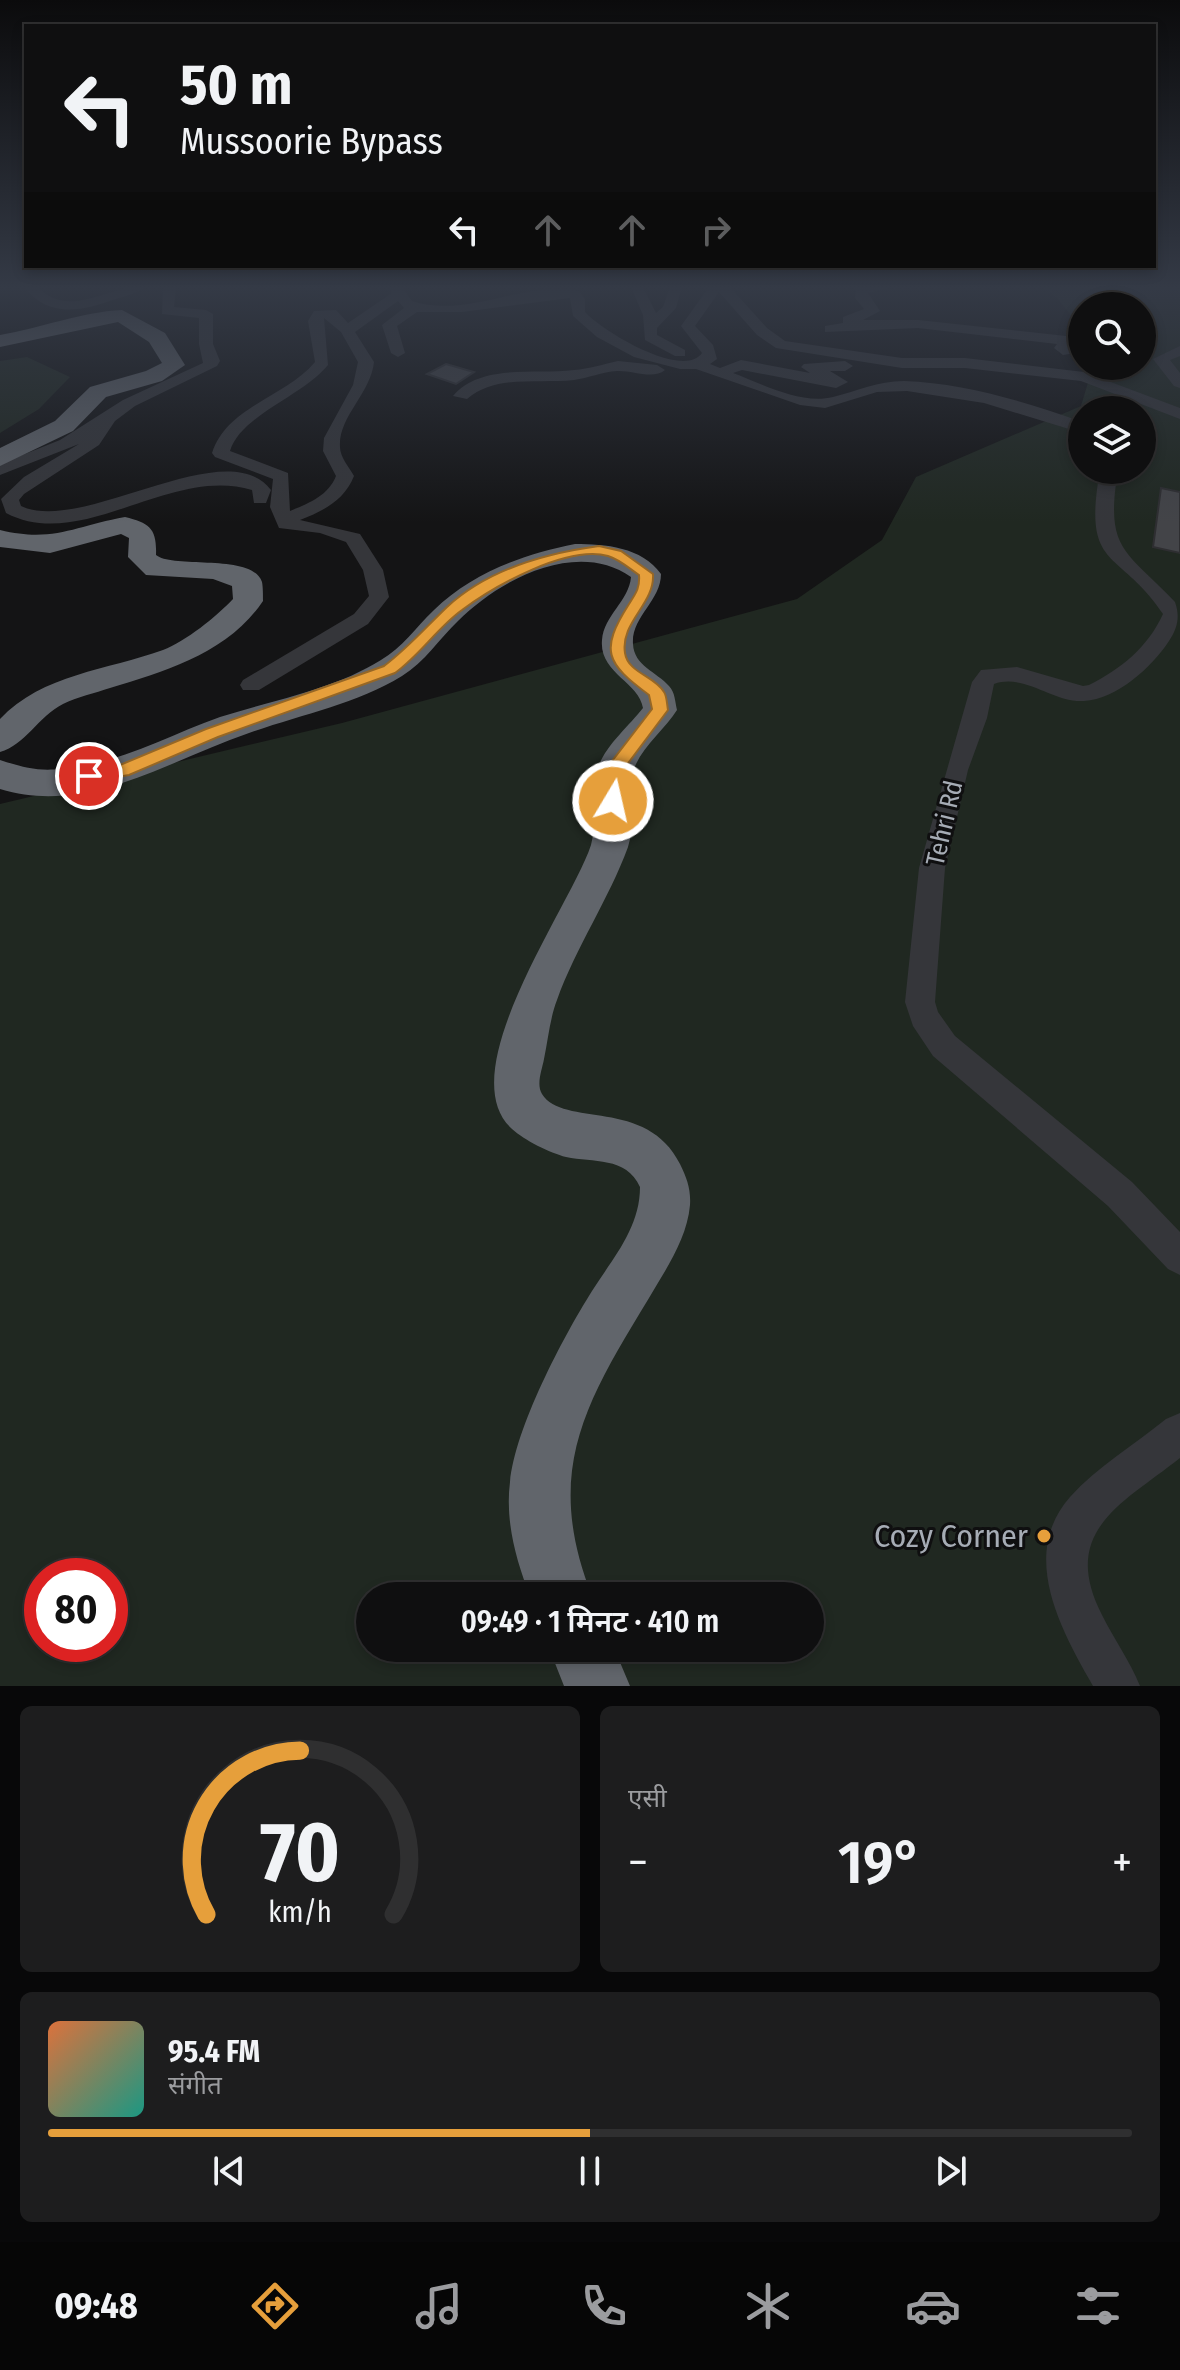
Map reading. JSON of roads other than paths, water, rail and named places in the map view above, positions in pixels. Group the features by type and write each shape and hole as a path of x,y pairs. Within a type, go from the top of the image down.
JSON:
{"highway":[{"path":"0,458 64,426 98,392 154,376 173,366"},
{"path":"0,538 24,547 45,546 125,525 143,535 142,557 156,569 217,570 247,581 250,590 248,601 236,614 178,656 53,695 26,712 0,740"},
{"path":"0,773 29,784 123,770 212,733 354,685 390,669 414,652 454,608 503,578 536,563 599,550 616,554 646,574 647,587 618,632 617,657 628,672 657,693 660,710 617,765 610,844 534,1002 516,1084 519,1101 529,1114 566,1134 613,1138 639,1151 655,1165 665,1186 665,1206 657,1236 583,1355 549,1441 539,1481 540,1519 548,1562 556,1582"},
{"path":"587,1662 597,1686"}],"street":[{"path":"0,470 66,444 135,400 190,378 206,366"},
{"path":"251,685 361,619 379,597 373,570 353,538 322,528 292,526 282,520 279,507 282,477 257,463 228,458 221,448 239,423 296,391 321,366"},
{"path":"282,520 326,500 343,483 345,476 332,444 337,426 355,400 366,366"},
{"path":"461,396 469,387 487,381 575,375 618,366 676,373 691,371 695,366"},
{"path":"567,393 618,366"},
{"path":"697,366 760,390 820,404 838,402 876,386 937,388 1068,424"},
{"path":"719,373 739,366"},
{"path":"745,366 836,383 840,382 809,367 841,366"},
{"path":"959,366 1084,377 1180,414"},
{"path":"1165,366 1180,383"},
{"path":"1156,374 1180,391"},
{"path":"107,420 102,433 67,461 17,491 10,499 13,509 38,516 93,513 178,483 219,477 258,486 262,490 260,499"},
{"name":"Tehri Rd","path":"1107,484 1105,540 1120,561 1168,606 1173,614 1170,625 1160,641 1114,681 1093,692 1083,694 1017,674 989,675 983,682 975,718 956,770 932,868 920,1002 932,1032 944,1046 1120,1194 1180,1257"},
{"path":"1118,1686 1086,1630 1074,1601 1068,1582 1070,1537 1077,1522 1092,1506 1180,1433"}],"place":[{"name":"Cozy Corner","path":"1044,1536"}]}
